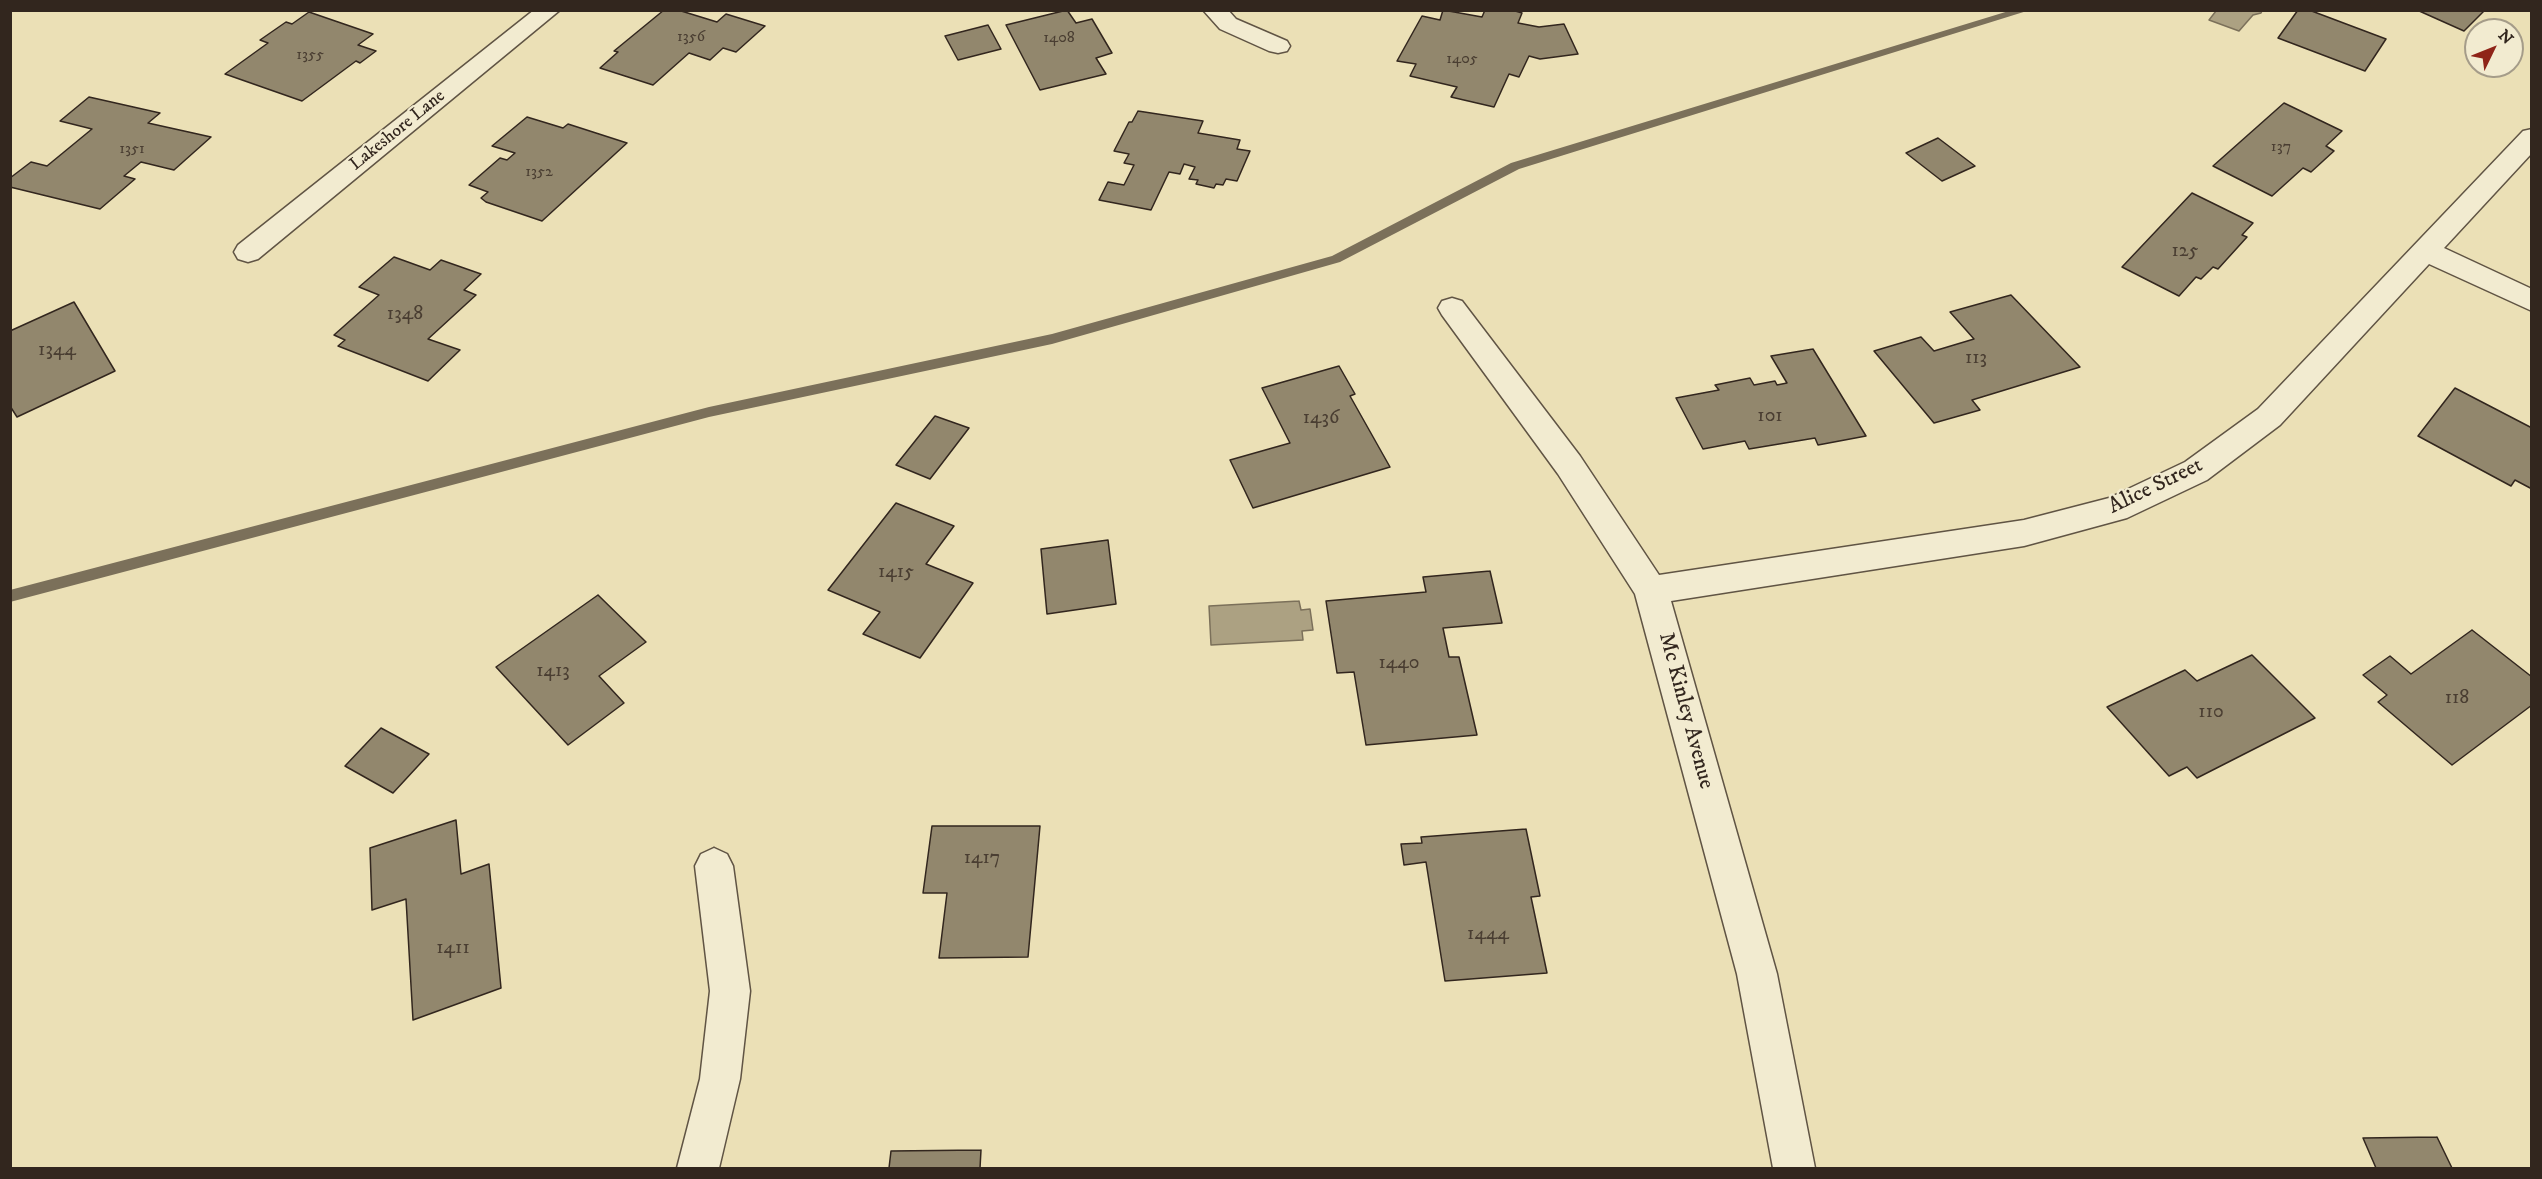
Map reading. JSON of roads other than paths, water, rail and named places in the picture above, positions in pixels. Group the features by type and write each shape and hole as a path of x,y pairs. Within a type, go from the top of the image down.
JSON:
{"street":[{"name":"Lakeshore Lane","path":"248,252 549,10"},
{"path":"1214,10 1228,24 1278,46"},
{"name":"Alice Street","path":"1651,590 2024,533 2116,509 2196,471 2269,417 2532,137"},
{"path":"2425,250 2532,301"},
{"name":"Mc Kinley Avenue","path":"1452,308 1569,465 1651,590 1757,974 1794,1168"},
{"path":"698,1168 720,1079 730,991 714,866"}],"waterway":[{"path":"10,596 709,412 1052,339 1336,259 1515,166 2025,10"}]}
